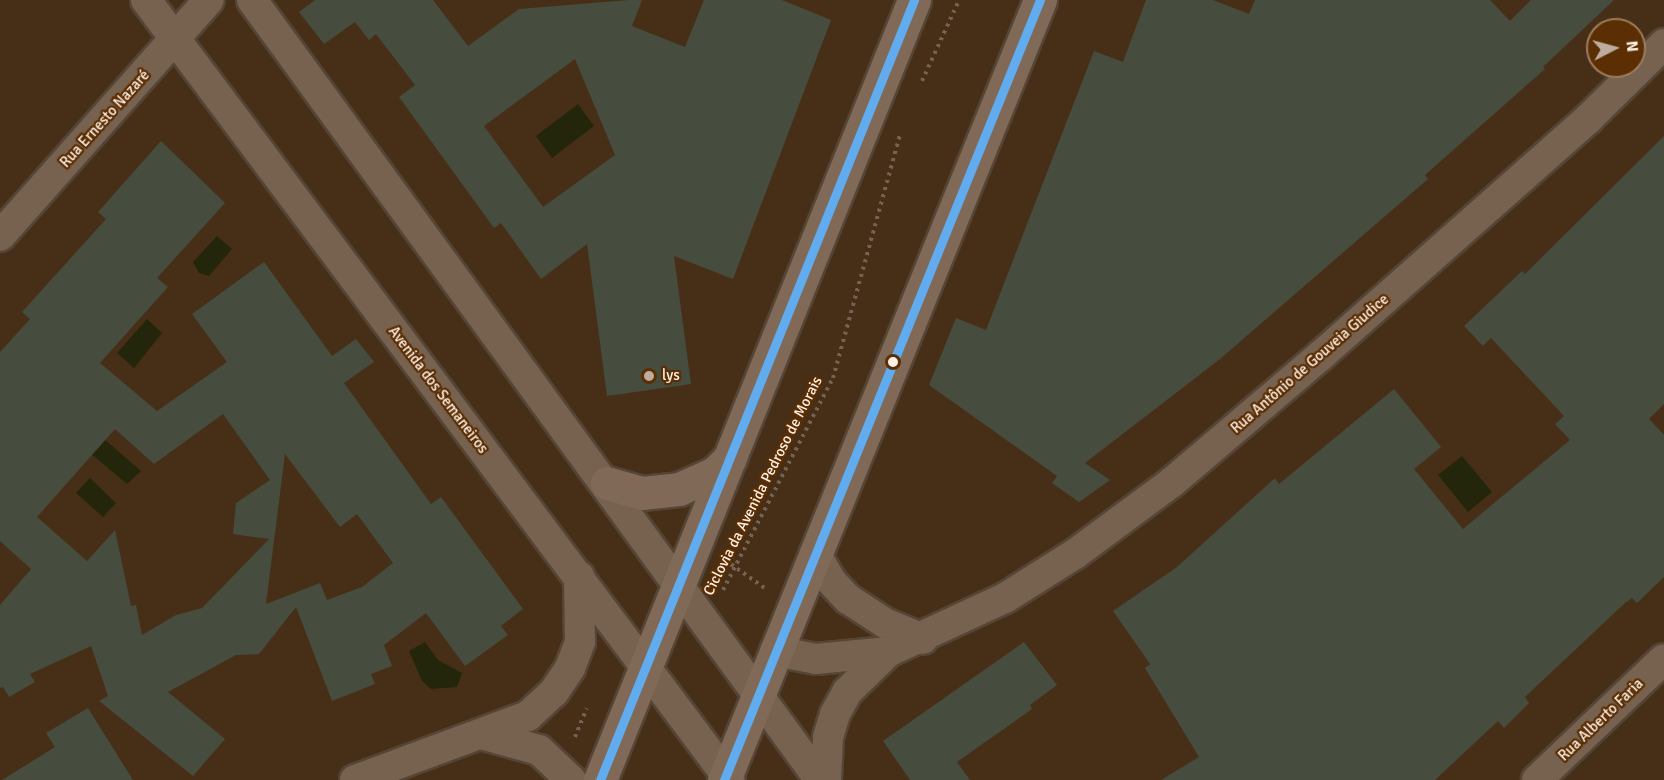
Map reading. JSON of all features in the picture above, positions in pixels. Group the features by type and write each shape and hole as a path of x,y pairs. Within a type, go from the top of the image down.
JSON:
{"highway":[{"path":"600,780 914,0"},
{"path":"727,778 775,651 1040,0"},
{"path":"607,483 642,493 679,489 715,473 730,458"}],"street":[{"name":"Avenida dos Semaneiros","path":"146,0 178,38 727,778"},
{"name":"Rua Ernesto Nazaré","path":"0,236 178,38 209,0"},
{"path":"252,0 607,483 820,780"},
{"name":"Rua Antônio de Gouveia Giudice","path":"775,651 816,659 888,652 923,639 1005,598 1045,573 1171,483 1320,357 1570,135 1664,44"},
{"path":"815,553 831,581 848,598 885,623 923,639"},
{"path":"355,780 528,716 554,692 570,668 580,642 579,576"},
{"name":"Rua Antônio de Gouveia Giudice","path":"826,780 828,737 835,714 847,692 888,652"},
{"name":"Rua Alberto Faria","path":"1537,780 1664,659"},
{"path":"481,734 539,750 571,780"}],"path":[{"path":"918,91 959,0"},
{"name":"Ciclovia da Avenida Pedroso de Morais","path":"706,622 833,378 901,133"}],"shaded area":[{"path":"578,104 594,126 552,158 536,136"},
{"path":"217,236 232,249 209,276 199,273 193,262"},
{"path":"147,319 162,333 134,368 117,353"},
{"path":"104,439 141,471 127,484 91,454"},
{"path":"1462,456 1492,492 1468,512 1438,475"},
{"path":"90,478 116,503 103,517 76,493"},
{"path":"425,642 438,660 462,673 457,687 431,689 422,681 409,651"}],"building":[{"path":"315,0 433,0 468,46 519,9 629,0 642,0 632,26 685,47 704,0 782,0 831,20 733,279 674,256 691,384 607,396 587,244 541,279 501,223 494,228 399,97 415,85 376,34 369,40 355,22 324,44 299,12","holes":["575,59 615,155 543,207 484,126"]},
{"path":"1146,0 1213,0 1249,14 1255,0 1490,0 1510,21 1531,0 1614,0 1595,18 1586,18 1586,26 1543,67 1545,69 1425,175 1428,179 1220,359 1085,463 1110,480 1079,502 1052,483 1057,476 929,385 956,318 986,330 1094,51 1123,62"},
{"path":"1664,136 1664,404 1649,419 1664,435 1664,577 1637,603 1632,598 1625,603 1525,697 1529,703 1504,728 1498,721 1435,780 1161,780 1199,757 1145,668 1150,664 1113,611 1177,567 1275,478 1279,484 1394,389 1441,447 1414,469 1463,529 1570,440 1555,424 1564,416 1491,338 1483,346 1464,326 1522,271 1525,274"},
{"path":"161,141 225,203 157,278 168,287 100,363 157,411 227,362 192,314 264,262 332,356 356,339 374,362 344,383 431,504 441,497 523,609 501,626 508,635 465,666 426,613 384,645 392,666 371,674 375,684 332,701 296,607 259,654 236,655 168,692 225,739 193,776 99,701 108,696 91,646 30,674 35,682 9,697 3,687 0,688 0,605 31,569 0,541 0,352 30,319 22,312 106,219 98,212","holes":["223,414 270,480 236,503 233,534 269,539 202,608 176,615 142,635 136,605 131,606 115,530 87,561 37,517 115,429 154,464","285,454 340,527 357,514 393,563 362,587 327,600 320,583 266,604"]},
{"path":"1024,642 1057,685 1030,705 1032,709 957,762 970,780 910,780 883,741"},
{"path":"88,708 133,780 2,780 55,747 46,733"}],"transit line":[{"path":"600,780 914,0"},
{"path":"724,780 1040,0"}],"place":[{"name":"lys","path":"649,376"}]}
